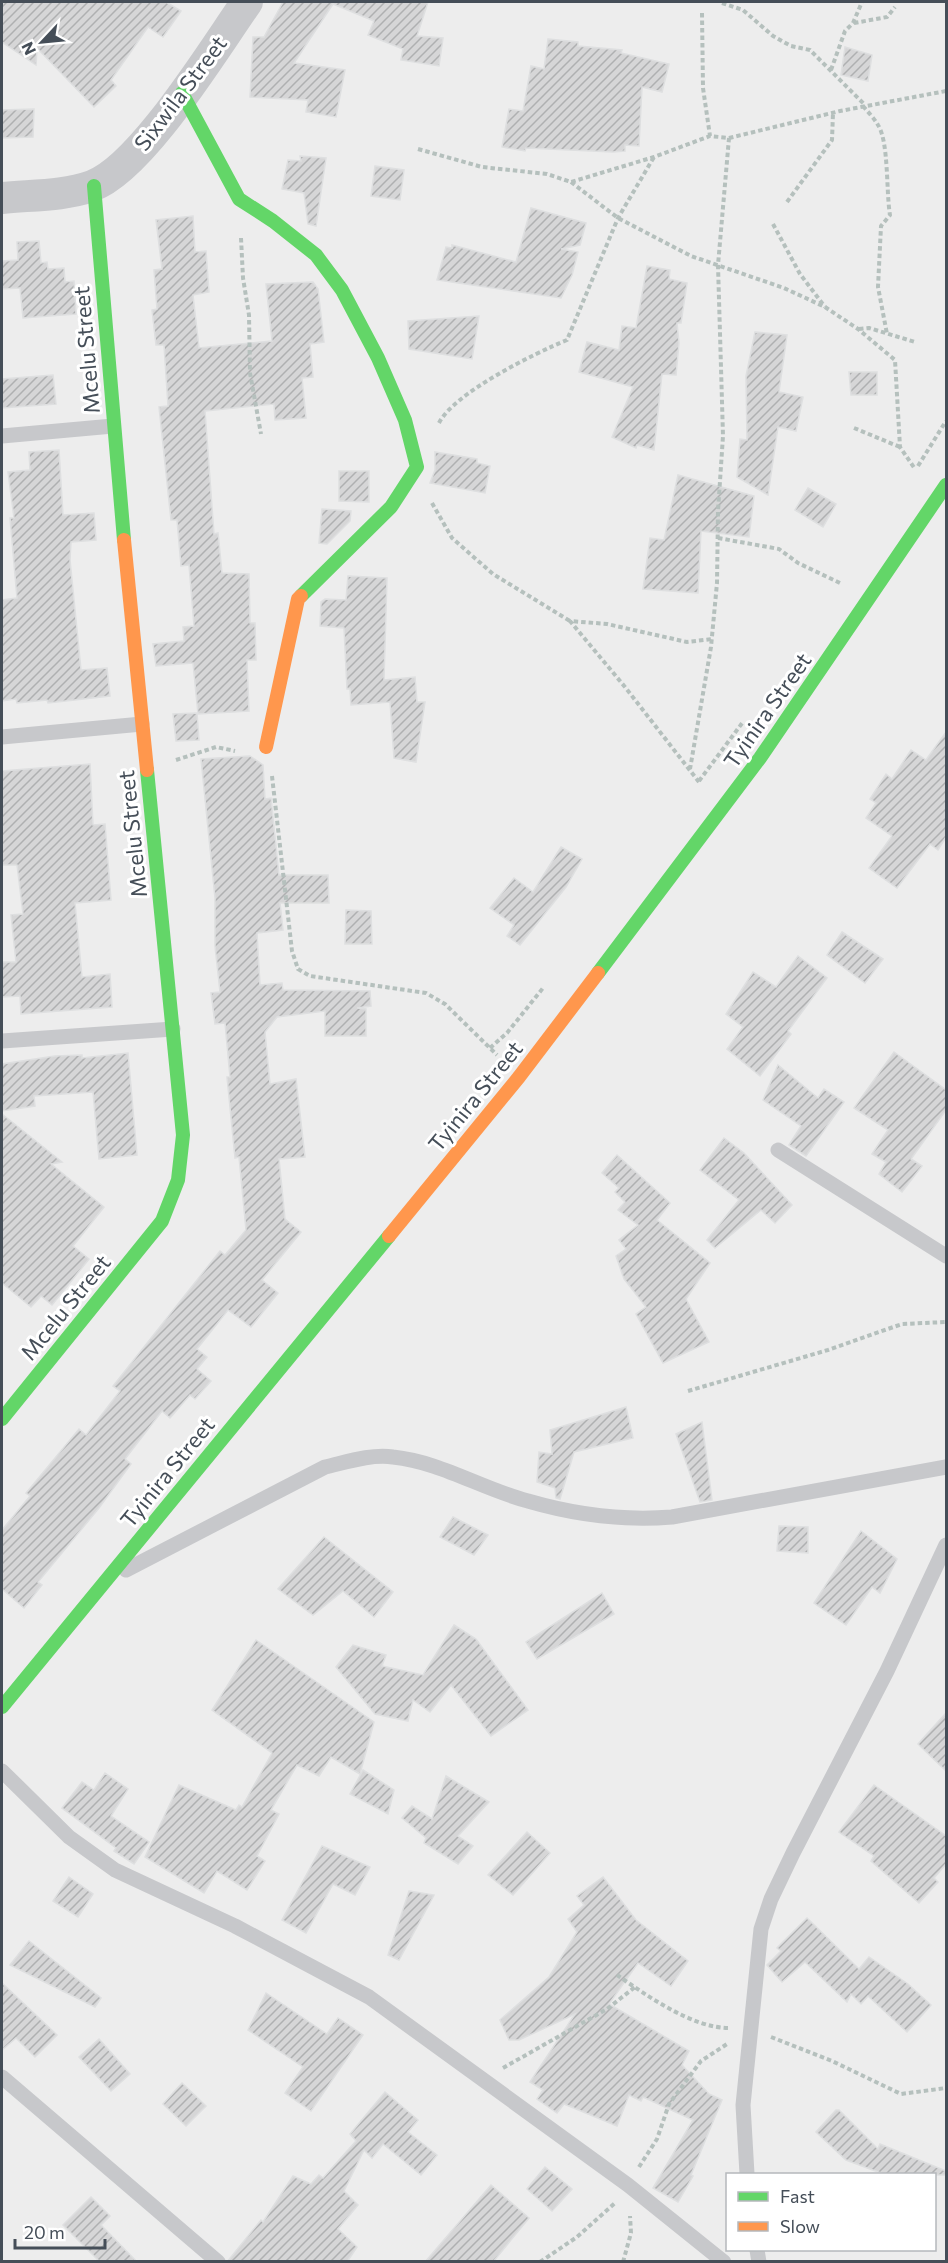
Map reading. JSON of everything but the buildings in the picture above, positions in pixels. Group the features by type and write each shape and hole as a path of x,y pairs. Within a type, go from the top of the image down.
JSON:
{"street":[{"name":"Sixwila Street","path":"2,198 65,192 94,186 125,163 150,139 248,2"},
{"path":"182,93 239,199 273,221 316,255 342,290 378,358 405,420 417,466 391,507 298,598 266,747"},
{"name":"Mcelu Street","path":"2,1419 162,1221 175,1195 182,1168 183,1135 113,426 94,186"},
{"name":"Tyinira Street","path":"2,1707 519,1077 760,758 946,485"}],"lane":[{"path":"2,436 113,426"},
{"path":"2,737 142,724"},
{"path":"2,1041 173,1029"},
{"path":"778,1150 946,1256"},
{"path":"105,1581 325,1467 361,1458 391,1457 420,1462 526,1501 595,1517 637,1520 695,1513 946,1467"},
{"path":"747,2173 743,2105 761,1929 771,1899 887,1671 946,1545"},
{"path":"2,1771 69,1837 115,1870 235,1926 369,1997 628,2185 724,2262"},
{"path":"2,2078 218,2262"}],"path":[{"path":"831,70 845,31 854,23 862,2"},
{"path":"722,3 743,10 773,36 791,46 810,50 864,106 879,126 886,152 886,188 890,215 881,226 878,287 887,334"},
{"path":"854,23 887,17 895,7"},
{"path":"702,13 703,88 710,136"},
{"path":"571,182 654,158 710,136 729,138 864,106 946,91"},
{"path":"787,202 832,140 833,113"},
{"path":"690,769 712,639 723,436 718,265 729,138"},
{"path":"418,149 482,167 547,174 571,182 618,218 691,256 784,288 825,307 858,329 895,360 900,447 915,470"},
{"path":"417,466 441,418 481,384 543,350 567,340 618,218 654,158"},
{"path":"239,199 243,278 250,326 250,373 261,434"},
{"path":"773,224 800,274 825,307"},
{"path":"858,329 869,328 915,342"},
{"path":"909,479 946,421"},
{"path":"854,428 900,447"},
{"path":"452,538 492,574 570,621 699,782"},
{"path":"718,538 779,549 798,563 840,583"},
{"path":"834,592 846,574"},
{"path":"570,621 607,624 687,642 712,639"},
{"path":"692,791 745,719"},
{"path":"147,769 216,747 245,753 266,747 271,770 292,951 298,969 310,976 426,993 445,1004 519,1077"},
{"path":"490,1048 507,1033 549,981"},
{"path":"688,1391 828,1350 902,1324 946,1322"},
{"path":"617,1975 654,2000 693,2019 724,2028 750,2029 832,2061 901,2094 946,2088"},
{"path":"484,2080 607,2009 635,1987"},
{"path":"540,2262 578,2237 612,2206 657,2139 669,2104 701,2061 750,2029"},
{"path":"623,2262 631,2233 628,2185"}],"traffic: fast":[{"path":"182,93 239,199 273,221 316,255 342,290 378,358 405,420 417,467 391,507 301,596"},
{"path":"94,186 124,540"},
{"path":"598,973 760,758 946,485"},
{"path":"2,1419 162,1221 178,1180 183,1135 147,770"},
{"path":"2,1707 389,1236"}],"traffic: slow":[{"path":"124,540 147,770"},
{"path":"266,747 298,599 301,596"},
{"path":"389,1236 519,1077 598,973"}]}
